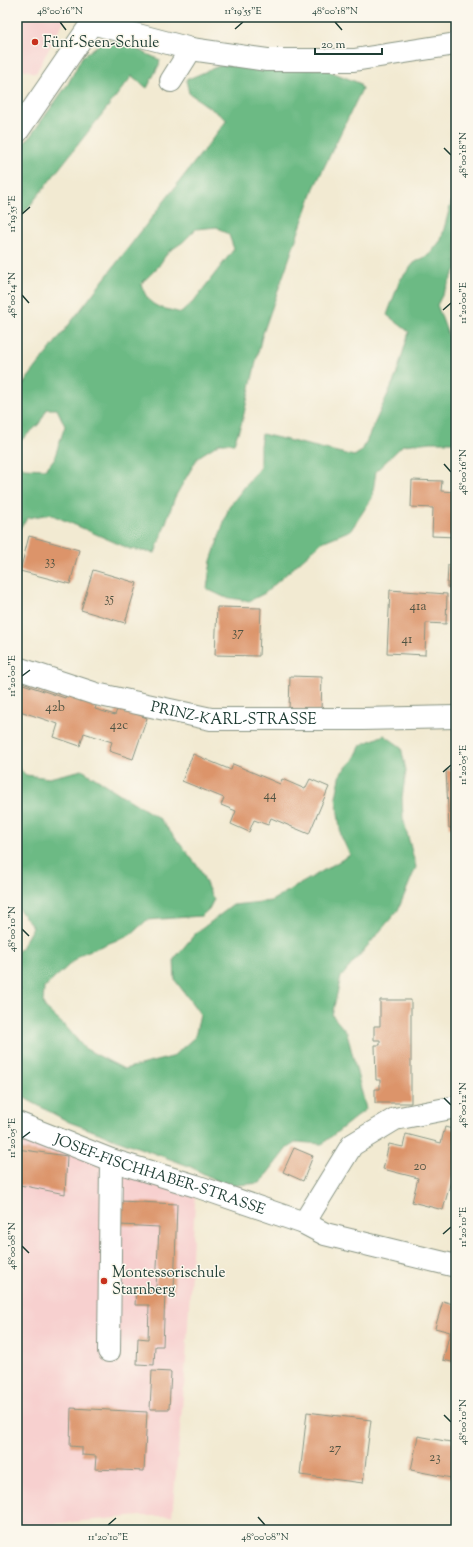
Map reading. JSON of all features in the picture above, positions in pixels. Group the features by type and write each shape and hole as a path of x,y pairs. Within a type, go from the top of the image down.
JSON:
{"street":[{"path":"20,121 94,20 191,49 267,60 354,60 456,44"},
{"path":"171,81 191,49"},
{"name":"PRINZ-KARL-STRASSE","path":"17,668 96,694 211,719 362,719 456,717"},
{"path":"304,1223 352,1145 395,1119 456,1107"},
{"name":"JOSEF-FISCHHABER-STRASSE","path":"17,1123 111,1160 196,1186 304,1223 325,1234 456,1266"},
{"path":"109,1351 111,1160"}],"shaded area":[{"name":"Fünf-Seen-Schule","path":"17,17 66,17 36,73 17,68"},
{"name":"Montessorischule Starnberg","path":"17,1123 196,1186 185,1376 172,1516 140,1516 17,1527"}],"green space":[{"path":"117,40 160,60 147,88 132,76 17,222 17,150 29,138 68,84 82,57 101,43"},
{"path":"221,65 324,69 359,83 362,89 314,188 262,336 242,422 234,443 220,443 198,457 175,497 155,553 130,549 50,514 28,518 17,531 17,463 24,468 46,469 54,459 65,426 57,409 47,409 39,424 17,444 17,392 227,120 189,93 186,80","holes":["217,227 229,235 234,249 193,302 181,313 160,307 151,302 144,292 141,284 158,267 168,252 183,242 196,229"]},
{"path":"456,185 456,269 437,305 450,340 456,367 456,442 431,442 403,445 376,471 372,498 351,530 322,542 265,593 249,601 224,597 207,589 211,561 229,507 260,467 260,446 262,434 354,456 362,451 396,376 409,332 387,315 400,280 414,263 430,254 441,240"},
{"path":"384,735 401,747 406,771 402,797 403,818 416,867 398,910 341,977 332,1015 347,1033 366,1109 322,1144 297,1142 287,1148 260,1183 227,1186 189,1166 69,1122 17,1094 17,952 21,948 33,927 17,907 17,766 26,775 49,778 82,770 160,819 200,869 214,899 209,909 201,916 147,920 130,935 81,954 44,988 43,1002 45,1008 68,1029 84,1048 124,1069 172,1057 195,1037 200,1014 175,980 174,959 195,934 233,905 271,901 350,855 341,836 336,797 341,773 354,759 361,745"}],"building":[{"path":"412,480 442,481 441,491 456,492 456,537 432,536 433,508 411,507"},
{"path":"29,536 79,550 70,584 20,571"},
{"path":"448,565 456,565 456,588 447,587"},
{"path":"93,570 137,583 125,623 81,610"},
{"path":"390,590 447,594 446,624 426,623 425,655 387,653"},
{"path":"217,607 261,608 259,656 215,655"},
{"path":"290,676 322,677 321,712 289,710"},
{"path":"17,682 65,698 67,693 97,703 95,709 115,715 118,707 147,718 133,759 109,751 112,742 84,733 80,746 54,737 58,724 17,710"},
{"path":"193,754 231,770 233,764 280,784 282,779 305,789 310,779 329,787 309,834 271,818 268,825 254,820 249,832 231,824 236,811 221,805 224,798 182,781"},
{"path":"446,770 456,770 456,827 449,828"},
{"path":"380,1000 411,1000 411,1103 375,1103 375,1089 380,1089 380,1080 376,1080 375,1045 380,1045 380,1040 374,1040 374,1026 380,1026"},
{"path":"445,1127 456,1130 456,1162 443,1210 412,1202 418,1178 383,1169 389,1144 403,1147 406,1134 441,1143"},
{"path":"294,1148 313,1156 303,1181 283,1172"},
{"path":"17,1149 67,1156 65,1194 20,1185 17,1188"},
{"path":"121,1201 177,1204 174,1292 165,1292 163,1346 155,1346 154,1365 137,1364 138,1338 148,1339 149,1305 135,1305 136,1287 156,1288 159,1227 120,1225"},
{"path":"443,1301 456,1305 456,1363 443,1360 450,1332 435,1328"},
{"path":"152,1371 171,1372 169,1409 150,1409"},
{"path":"71,1408 147,1412 144,1471 95,1469 96,1456 82,1455 82,1447 70,1446"},
{"path":"307,1412 371,1420 363,1483 300,1475"},
{"path":"418,1436 456,1443 456,1479 411,1470"}],"place":[{"name":"Fünf-Seen-Schule","path":"35,42"},
{"name":"Montessorischule Starnberg","path":"104,1281"}]}
